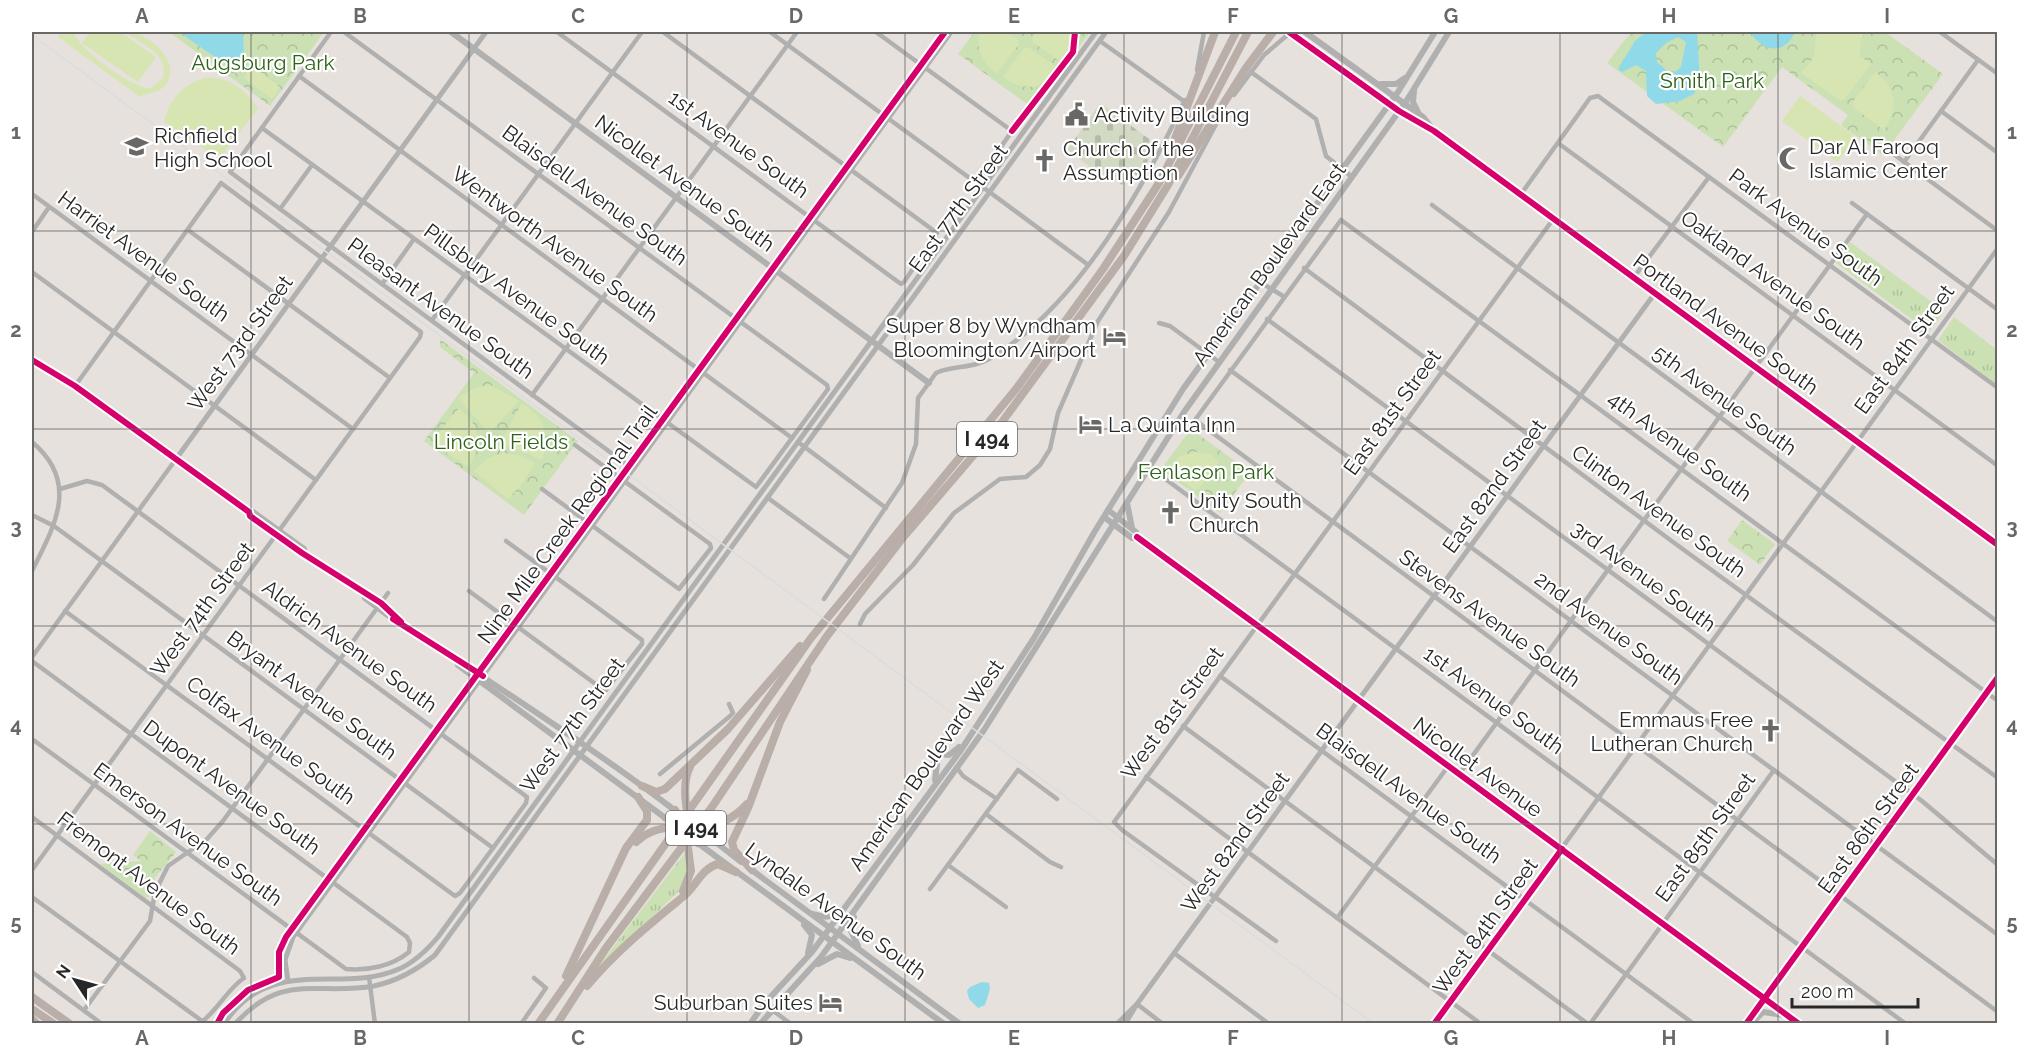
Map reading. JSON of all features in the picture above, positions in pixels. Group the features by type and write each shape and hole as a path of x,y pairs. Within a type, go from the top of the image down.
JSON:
{"highway":[{"path":"1159,183 1215,32"},
{"name":"I 494","path":"542,1019 811,638 1016,389 1103,269 1159,183 1236,32"},
{"name":"I 494","path":"559,1020 606,948 712,807 826,636 901,540 1002,422 1124,256 1159,200 1248,32"},
{"path":"1159,200 1189,161 1246,68 1273,32"},
{"path":"752,870 732,847 780,722 826,636"},
{"path":"642,786 656,792 665,789 728,729 794,651 811,638"},
{"path":"676,901 687,886 691,871 686,778 697,757"},
{"path":"542,1019 587,936 620,861 647,820 647,811 638,797"},
{"path":"620,861 645,834 661,828 709,826 728,820 751,799"},
{"path":"675,810 698,843"},
{"path":"663,816 710,838"},
{"path":"559,1020 623,946 684,896 714,865 723,865 736,872"},
{"path":"32,997 53,1013 72,1023"},
{"path":"32,1009 54,1023"},
{"path":"32,1019 37,1023"}],"main road":[{"name":"Nicollet Avenue South","path":"451,32 929,383"},
{"name":"Portland Avenue South","path":"1290,32 1399,111 1434,131 1521,194 1998,545"},
{"name":"Portland Avenue South","path":"1305,32 1423,117 1434,131"},
{"name":"American Boulevard East","path":"1108,510 1152,437 1208,354 1395,97 1435,32"},
{"name":"American Boulevard East","path":"1118,517 1163,444 1404,104 1449,32"},
{"path":"1374,81 1391,86 1410,74"},
{"path":"1418,83 1413,102 1423,117"},
{"path":"1325,194 1335,201"},
{"path":"1316,207 1325,214"},
{"path":"32,361 75,386 249,512 253,512 305,553 457,661 458,665 580,742 675,810"},
{"path":"1152,437 1163,444"},
{"path":"1126,503 1132,529"},
{"path":"1108,510 1118,517"},
{"name":"American Boulevard West","path":"750,1023 824,936 970,736 1034,639 1108,510"},
{"name":"Nicollet Avenue","path":"1104,517 1132,538 1137,537"},
{"name":"American Boulevard West","path":"760,1023 813,967 955,770 1118,517"},
{"name":"Nicollet Avenue","path":"1118,517 1132,529 1137,537 1799,1023"},
{"path":"1065,582 1074,587"},
{"path":"481,678 663,816"},
{"path":"939,754 949,755 970,736"},
{"path":"930,756 937,764 933,786"},
{"name":"Lyndale Avenue South","path":"710,838 960,1023"},
{"name":"Lyndale Avenue South","path":"698,843 944,1023"},
{"path":"808,911 825,917 834,916 849,902"},
{"path":"857,908 850,929 860,950"},
{"path":"796,915 812,935 809,951 802,963"},
{"path":"813,967 837,954 855,959"},
{"path":"1751,1023 1759,1014 1769,1011 1793,1019"}],"street":[{"path":"262,128 331,32"},
{"name":"Blaisdell Avenue South","path":"345,32 827,385 828,388 792,438"},
{"name":"West 73rd Street","path":"32,659 486,32"},
{"name":"1st Avenue South","path":"557,32 902,284 938,236 937,233 852,169"},
{"path":"432,320 642,32"},
{"path":"663,32 852,169"},
{"path":"770,32 975,182 1011,131 876,32"},
{"path":"532,395 797,32"},
{"path":"291,989 286,956 296,933 951,32"},
{"name":"East 77th Street","path":"872,340 1096,32"},
{"name":"East 77th Street","path":"878,345 1106,32"},
{"path":"825,599 850,558 896,495 913,457 918,398 929,383 940,372 976,365 996,355 1052,310 1141,187 1185,102 1198,66 1204,34 1196,32"},
{"path":"860,624 865,614 913,565 954,513 1000,479 1026,477 1040,465 1050,449 1058,413 1098,321 1155,236 1226,106 1264,56 1290,32"},
{"path":"1940,32 1998,74"},
{"path":"1100,41 1185,102"},
{"path":"1904,162 1978,60"},
{"path":"1251,72 1316,119 1321,131 1323,151 1352,177"},
{"name":"Wentworth Avenue South","path":"299,76 792,438"},
{"name":"Park Avenue South","path":"1558,143 1593,95 1602,98 1998,388"},
{"path":"1941,111 1998,153"},
{"name":"Pillsbury Avenue South","path":"262,128 753,487 792,438"},
{"name":"Pleasant Avenue South","path":"262,128 230,172 633,469"},
{"path":"1521,194 1558,143"},
{"name":"Oakland Avenue South","path":"1558,143 1998,466"},
{"path":"1888,150 1998,231"},
{"path":"280,209 312,165"},
{"path":"1634,277 1709,177"},
{"name":"Pleasant Avenue South","path":"188,230 221,183 419,330 420,337"},
{"path":"984,188 1087,264"},
{"name":"Harriet Avenue South","path":"32,194 353,429"},
{"path":"1852,203 1998,310"},
{"name":"5th Avenue South","path":"1432,205 1998,622"},
{"path":"32,232 49,207"},
{"path":"1460,773 1867,214"},
{"name":"East 81st Street","path":"1257,624 1554,218"},
{"name":"4th Avenue South","path":"1304,268 1341,220 1998,701"},
{"path":"75,386 188,230 390,378"},
{"path":"382,284 414,239"},
{"path":"919,289 917,282 943,244"},
{"name":"East 84th Street","path":"1562,849 1998,248"},
{"path":"1230,370 1304,268"},
{"name":"Clinton Avenue South","path":"1304,268 1543,446 1998,778"},
{"path":"32,272 316,480"},
{"path":"1260,282 1283,296"},
{"name":"East 82nd Street","path":"1359,699 1655,293"},
{"name":"3rd Avenue South","path":"1267,319 1912,794 1998,865"},
{"path":"1159,323 1168,325 1219,362"},
{"name":"West 74th Street","path":"32,870 420,337"},
{"name":"West 77th Street","path":"225,1022 241,1004 256,994 288,980 369,977 399,969 420,955 438,937 872,340"},
{"name":"West 77th Street","path":"235,1023 261,1001 291,989 371,986 410,973 435,954 878,345"},
{"name":"Stevens Avenue South","path":"1230,370 1195,420 1998,1012"},
{"name":"2nd Avenue South","path":"1230,370 1998,934"},
{"path":"32,442 53,467 60,489 58,513 54,526 32,571"},
{"path":"798,442 886,508"},
{"path":"542,489 679,589 711,548 710,544 575,445"},
{"name":"1st Avenue South","path":"1149,467 1906,1023"},
{"name":"Aldrich Avenue South","path":"60,489 92,481 102,485 527,797 526,803 494,848"},
{"path":"768,498 850,558"},
{"name":"Bryant Avenue South","path":"32,515 54,526 494,848"},
{"path":"469,591 605,691 642,640 506,541"},
{"path":"84,1011 147,926 155,892 163,874 175,858 207,839 233,808 388,593"},
{"name":"Colfax Avenue South","path":"65,611 457,896 494,848"},
{"name":"West 81st Street","path":"1216,896 1192,882 1114,822 1257,624"},
{"name":"Dupont Avenue South","path":"32,659 407,937 410,943 409,952 391,963"},
{"name":"Blaisdell Avenue South","path":"1220,676 1694,1023"},
{"name":"East 86th Street","path":"1746,1023 1998,677"},
{"name":"West 82nd Street","path":"1125,1023 1359,699"},
{"path":"660,774 733,713 729,704"},
{"path":"1183,726 1589,1023"},
{"name":"Emerson Avenue South","path":"32,740 346,969 358,970 391,963"},
{"path":"1337,918 1449,765"},
{"path":"955,770 997,799"},
{"path":"930,889 1018,770 1057,799"},
{"name":"East 85th Street","path":"1589,1023 1774,770"},
{"path":"1146,777 1481,1023"},
{"path":"986,814 1050,862 1061,867"},
{"name":"Fremont Avenue South","path":"32,817 240,971 244,978 235,984 213,1013 201,1022"},
{"name":"West 84th Street","path":"1434,1023 1562,849"},
{"path":"948,864 1006,907"},
{"path":"1216,896 1275,941"},
{"path":"32,897 201,1022"},
{"path":"1174,953 1266,1023"},
{"path":"32,972 102,1023"},
{"path":"369,977 375,1023"},
{"path":"520,1023 546,988 534,978"},
{"path":"764,1004 791,1023"},
{"path":"1137,1004 1163,1023"},
{"name":"West 82nd Street","path":"1117,1023 1137,1004"}],"green space":[{"path":"61,32 68,36 68,32 74,32 85,48 107,67 132,82 151,88 163,78 162,63 152,50 125,32 134,33 152,42 160,50 170,67 170,77 162,89 140,97 58,37"},
{"path":"90,32 120,32 156,57 138,82 82,43"},
{"name":"Augsburg Park","path":"169,32 324,32 270,106"},
{"path":"974,32 1090,32 1034,109 958,54"},
{"path":"980,32 1007,32 1018,40 1019,44 997,73 981,55"},
{"path":"1036,32 1072,32 1073,44 1062,63 1033,42 1032,37"},
{"name":"Smith Park","path":"1631,32 1885,32 1943,74 1883,155 1841,125 1848,115 1782,67 1723,147 1607,63"},
{"path":"1821,32 1866,32 1861,38 1860,56 1871,64 1844,100 1840,100 1801,73 1814,57 1816,35"},
{"path":"1028,47 1058,68 1046,81 1026,87 1003,77 1024,48"},
{"path":"255,68 280,87 272,99 244,78 249,69"},
{"path":"1875,72 1887,84 1893,98 1892,114 1884,130 1854,108 1852,103"},
{"path":"205,78 222,79 236,86 258,109 219,159 164,122 169,107 178,94 190,84"},
{"path":"1800,96 1856,137 1837,162 1782,121"},
{"path":"1100,103 1156,144 1140,177 1131,172 1122,185 1106,174 1101,175 1067,150"},
{"path":"1850,242 1944,311 1929,332 1836,263"},
{"path":"1954,317 1997,350 1997,385 1938,340"},
{"name":"Lincoln Fields","path":"440,339 578,441 524,515 424,441 474,373 440,347"},
{"path":"490,385 519,401 491,431 487,431 458,398 474,388"},
{"path":"522,403 536,415 544,427 545,442 542,460 504,444 502,440"},
{"path":"459,408 472,422 478,435 476,450 469,467 448,454 433,440"},
{"name":"Fenlason Park","path":"1191,429 1250,472 1220,513 1161,469"},
{"path":"1196,452 1210,454 1219,462 1199,489 1195,490 1168,469 1180,456"},
{"path":"503,453 519,455 535,463 522,484 508,499 474,471 488,458"},
{"path":"1742,520 1775,544 1760,565 1727,541"},
{"path":"150,831 176,852 155,878 149,897 145,898 100,864 141,861 133,855"},
{"path":"685,853 687,877 680,890 599,969 597,968"}],"water":[{"path":"179,32 243,32 244,55 248,68 245,71 235,71"},
{"path":"1646,32 1697,32 1700,81 1694,94 1680,101 1656,104 1647,96 1646,71 1636,65 1622,72 1618,69 1635,41","holes":["1678,37 1686,42 1681,67 1675,72 1667,71 1657,62 1656,53 1666,43"]},
{"path":"1750,32 1795,32 1785,45 1773,48 1761,44"},
{"path":"982,982 989,983 990,989 985,1005 978,1008 969,999 967,991 970,987"}],"railway":[{"path":"32,35 1374,1024"}],"cycle path":[{"name":"Nine Mile Creek Regional Trail","path":"217,1024 223,1013 248,990 279,977 279,952 286,937 945,32"},
{"path":"1012,131 1073,52 1075,32"},
{"path":"1289,32 1399,111 1434,131 1998,545"},
{"path":"32,360 75,386 302,553 381,603 401,622"},
{"path":"1137,537 1799,1024"},
{"path":"393,619 483,676"},
{"path":"1746,1024 1998,677"},
{"path":"1434,1024 1562,849"}],"place":[{"name":"Activity Building","path":"1076,114"},
{"name":"Richfield High School","path":"136,147"},
{"name":"Dar Al Farooq Islamic Center","path":"1791,158"},
{"name":"Church of the Assumption","path":"1045,160"},
{"name":"Super 8 by Wyndham Bloomington/Airport","path":"1114,337"},
{"name":"La Quinta Inn","path":"1090,424"},
{"name":"Unity South Church","path":"1171,512"},
{"name":"Emmaus Free Lutheran Church","path":"1771,731"},
{"name":"Suburban Suites","path":"831,1002"}]}
